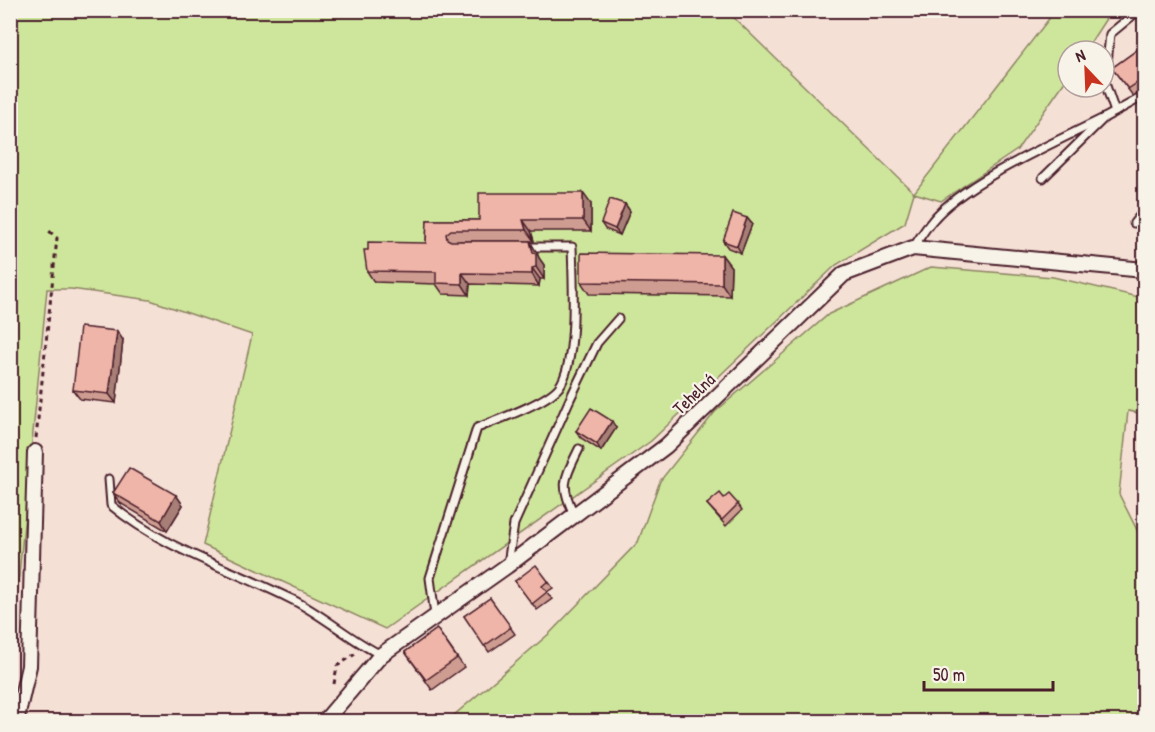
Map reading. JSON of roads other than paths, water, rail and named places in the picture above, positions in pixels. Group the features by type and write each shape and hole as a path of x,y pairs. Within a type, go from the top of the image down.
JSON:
{"street":[{"name":"Tehelná","path":"324,722 381,655 507,566 666,446 844,274 913,248 1144,270"},
{"path":"16,722 29,666 35,452"}],"lane":[{"path":"1115,112 1105,83 1110,34 1139,10"},
{"path":"913,248 933,219 968,190 1038,150 1144,96"},
{"path":"1043,178 1104,117"},
{"path":"1134,224 1144,212"},
{"path":"435,615 430,578 477,428 526,408 559,387 570,357 574,295 572,247 515,247"},
{"path":"507,566 514,524 597,343 618,319"},
{"path":"574,514 564,494 564,480 579,449"},
{"path":"109,479 111,505 135,525 294,600 359,644 381,655"}]}
